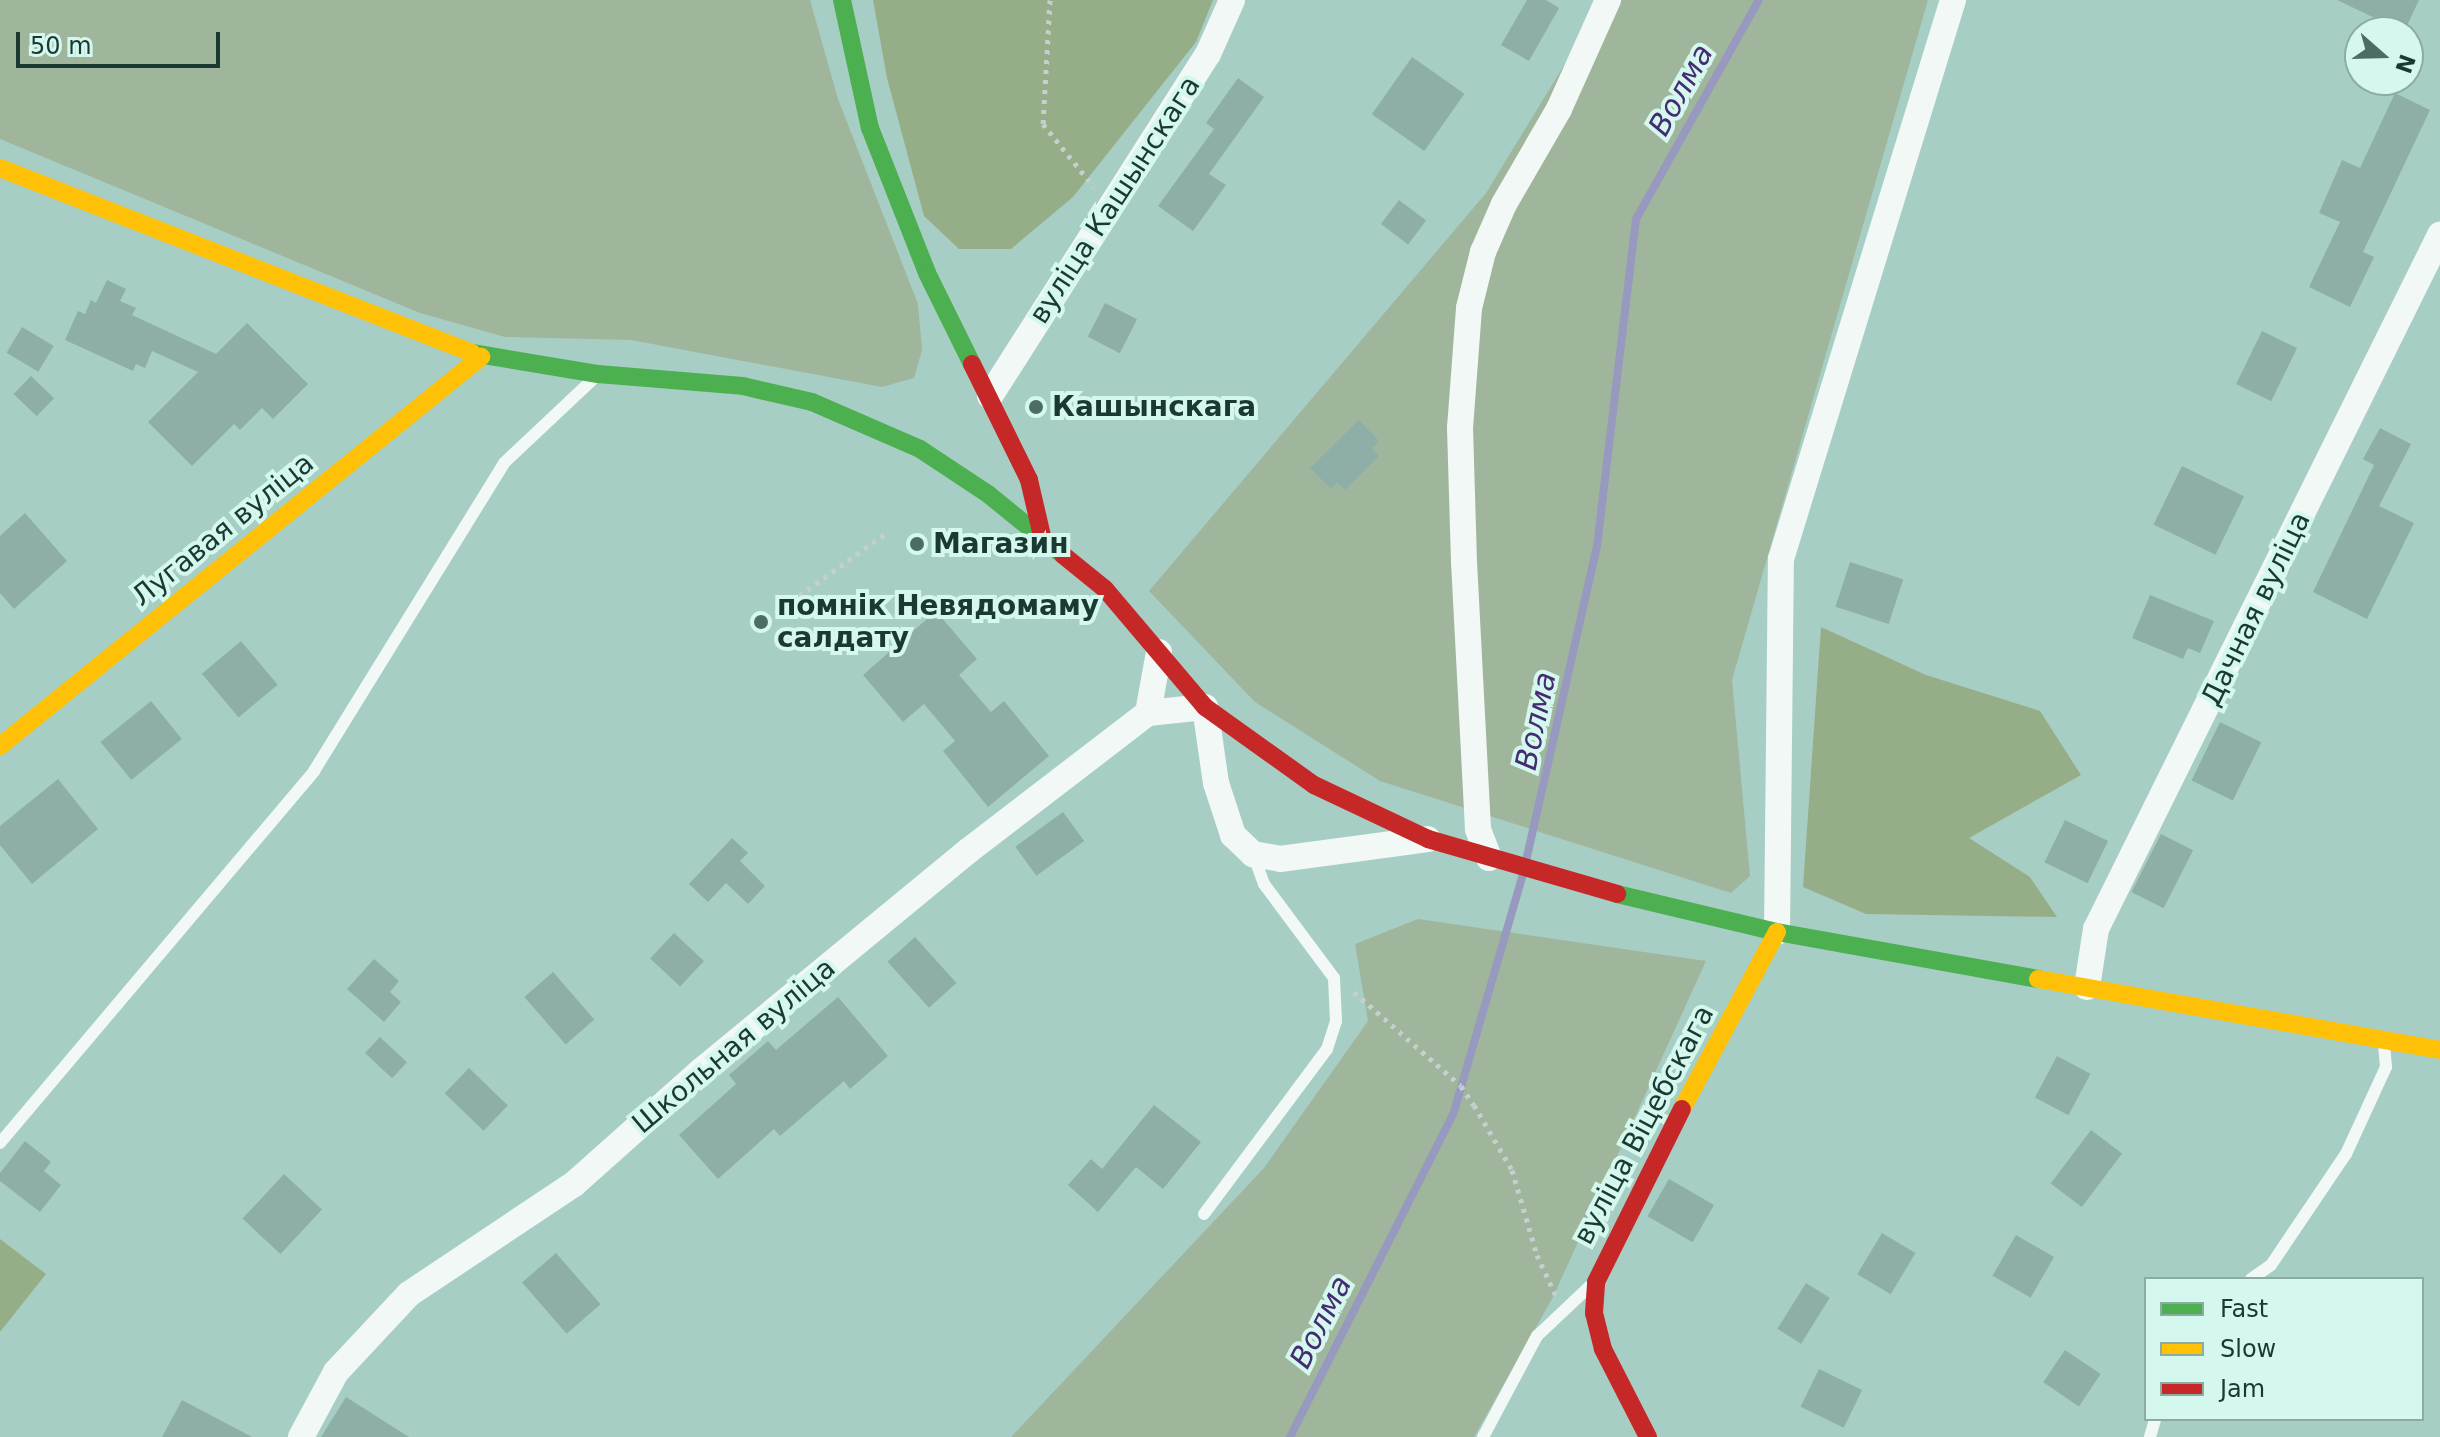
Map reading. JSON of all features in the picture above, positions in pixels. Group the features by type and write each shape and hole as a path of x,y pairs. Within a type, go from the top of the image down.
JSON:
{"main road":[{"path":"842,0 870,128 927,273 1029,480 1042,536"},
{"path":"0,168 481,357 598,374 743,386 812,402 920,449 1042,536 1105,589 1205,707 1314,785 1428,839 1569,882 1777,932 2440,1050"},
{"name":"Лугавая вуліца","path":"0,746 481,357"},
{"name":"вуліца Віцебскага","path":"1648,1437 1603,1349 1594,1313 1596,1282 1624,1217 1777,932"}],"street":[{"name":"вуліца Кашынскага","path":"990,396 1208,54 1232,0"},
{"path":"1489,858 1478,829 1464,562 1460,428 1469,308 1483,252 1498,216 1559,109 1608,0"},
{"path":"1777,932 1781,559 1953,0"},
{"name":"Дачная вуліца","path":"2087,987 2096,929 2440,235"},
{"path":"1159,652 1148,713 1205,707 1224,809 1233,835 1253,854 1280,859 1428,839"},
{"name":"Школьная вуліца","path":"301,1437 336,1372 409,1294 574,1184 701,1071 944,871 1148,713"}],"lane":[{"path":"0,1143 314,771 504,463 578,398 598,374"},
{"path":"1204,1214 1327,1049 1336,1021 1334,978 1264,884 1253,854"},
{"path":"2254,1277 2271,1265 2346,1154 2386,1067 2384,1040"},
{"path":"1483,1437 1537,1336 1562,1308 1596,1282"}],"path":[{"path":"1050,0 1043,124 1110,207"},
{"path":"775,613 885,534"},
{"path":"1334,978 1461,1086 1512,1170 1537,1255 1562,1308"}],"green space":[{"path":"0,0 810,0 838,99 918,304 922,350 914,378 882,387 631,340 505,337 420,313 0,139"},
{"path":"873,0 1213,0 1196,42 1073,197 1011,249 959,249 924,216 887,78"},
{"path":"1604,0 1928,0 1732,680 1750,876 1731,893 1380,781 1255,702 1149,591 1486,193"},
{"path":"1821,627 1926,675 2040,711 2081,775 1969,838 2030,877 2057,917 1866,914 1803,887"},
{"path":"1418,919 1706,961 1553,1297 1474,1437 1011,1437 1264,1168 1368,1021 1355,944"},
{"path":"0,1239 46,1274 0,1332"}],"building":[{"path":"1527,0 1546,0 1559,8 1529,61 1501,45"},
{"path":"2337,0 2419,0 2412,16 2370,16"},
{"path":"1412,57 1464,94 1424,151 1372,114"},
{"path":"1238,78 1264,97 1209,174 1226,185 1193,231 1158,206 1214,129 1206,123"},
{"path":"2394,96 2401,96 2430,110 2363,252 2374,257 2350,307 2309,287 2340,222 2319,213 2342,160 2360,168"},
{"path":"1399,200 1426,220 1408,244 1381,224"},
{"path":"107,280 126,289 120,301 136,308 132,315 216,354 247,323 308,384 273,419 262,408 240,430 234,424 192,466 148,422 198,372 152,351 145,368 136,364 133,371 65,340 78,311 85,314 91,300 96,303"},
{"path":"1105,303 1137,319 1120,353 1088,337"},
{"path":"22,327 54,346 38,372 7,353"},
{"path":"2262,331 2297,348 2271,401 2236,384"},
{"path":"31,376 54,398 37,416 14,394"},
{"path":"1359,420 1379,441 1372,448 1379,456 1345,490 1337,482 1331,489 1310,468"},
{"path":"2380,428 2411,444 2379,506 2414,523 2367,619 2313,592 2374,465 2363,459"},
{"path":"2182,466 2244,496 2216,555 2154,524"},
{"path":"25,513 67,561 14,609 0,593 0,536"},
{"path":"1850,562 1903,579 1889,624 1835,607"},
{"path":"2150,595 2214,621 2200,653 2188,648 2183,659 2132,638"},
{"path":"936,611 977,659 959,675 991,712 1004,701 1049,756 988,807 943,751 955,741 924,704 903,722 863,675"},
{"path":"241,641 278,685 239,717 202,674"},
{"path":"151,701 182,739 131,780 100,742"},
{"path":"2220,722 2261,742 2233,801 2192,780"},
{"path":"58,779 98,829 32,884 0,845 0,826"},
{"path":"1063,812 1084,841 1036,876 1015,847"},
{"path":"2065,820 2108,841 2088,883 2044,862"},
{"path":"2161,834 2193,850 2164,908 2131,892"},
{"path":"732,838 748,853 740,861 765,886 748,904 726,883 708,902 689,884"},
{"path":"674,933 704,961 680,987 650,959"},
{"path":"915,937 956,983 929,1008 888,962"},
{"path":"374,959 399,981 390,992 401,1002 384,1022 347,989"},
{"path":"553,972 594,1020 566,1044 524,997"},
{"path":"838,997 888,1056 850,1089 844,1081 780,1136 774,1129 718,1179 679,1135 736,1084 729,1075 768,1041 776,1050"},
{"path":"380,1037 407,1062 392,1078 365,1053"},
{"path":"2057,1056 2091,1074 2068,1115 2035,1097"},
{"path":"469,1068 508,1106 484,1131 445,1093"},
{"path":"1154,1105 1201,1142 1163,1189 1136,1167 1098,1212 1068,1185 1091,1159 1102,1169"},
{"path":"2091,1130 2122,1153 2082,1207 2051,1184"},
{"path":"25,1141 51,1162 44,1171 61,1185 40,1212 0,1181 0,1173"},
{"path":"284,1174 322,1209 280,1254 242,1219"},
{"path":"1669,1179 1714,1205 1693,1242 1648,1216"},
{"path":"1882,1233 1915,1253 1891,1294 1857,1274"},
{"path":"2016,1235 2054,1257 2031,1298 1992,1276"},
{"path":"556,1253 601,1304 567,1334 522,1283"},
{"path":"1806,1283 1830,1298 1801,1344 1777,1329"},
{"path":"2065,1350 2101,1374 2079,1406 2043,1382"},
{"path":"1819,1369 1862,1390 1844,1428 1801,1407"},
{"path":"346,1397 409,1437 321,1437"},
{"path":"182,1400 252,1437 162,1437"}],"waterway":[{"name":"Волма","path":"1526,861 1597,546 1636,219 1759,0"},
{"name":"Волма","path":"1290,1437 1453,1115 1522,877"}],"traffic: fast":[{"path":"842,0 870,128 927,273 972,364"},
{"path":"472,353 598,374 743,386 812,402 920,449 988,494 1063,555"},
{"path":"1617,894 1777,932 2038,979"}],"traffic: slow":[{"path":"0,168 472,353"},
{"path":"0,746 481,357"},
{"path":"1682,1109 1777,932"},
{"path":"2038,979 2440,1050"}],"traffic: jam":[{"path":"972,364 1029,480 1042,536"},
{"path":"1063,555 1105,589 1205,707 1314,785 1428,839 1617,894"},
{"path":"1648,1437 1603,1349 1594,1313 1596,1282 1682,1109"}],"place":[{"name":"Кашынскага","path":"1036,407"},
{"name":"Магазин","path":"917,544"},
{"name":"помнік Невядомаму салдату","path":"761,622"}]}
